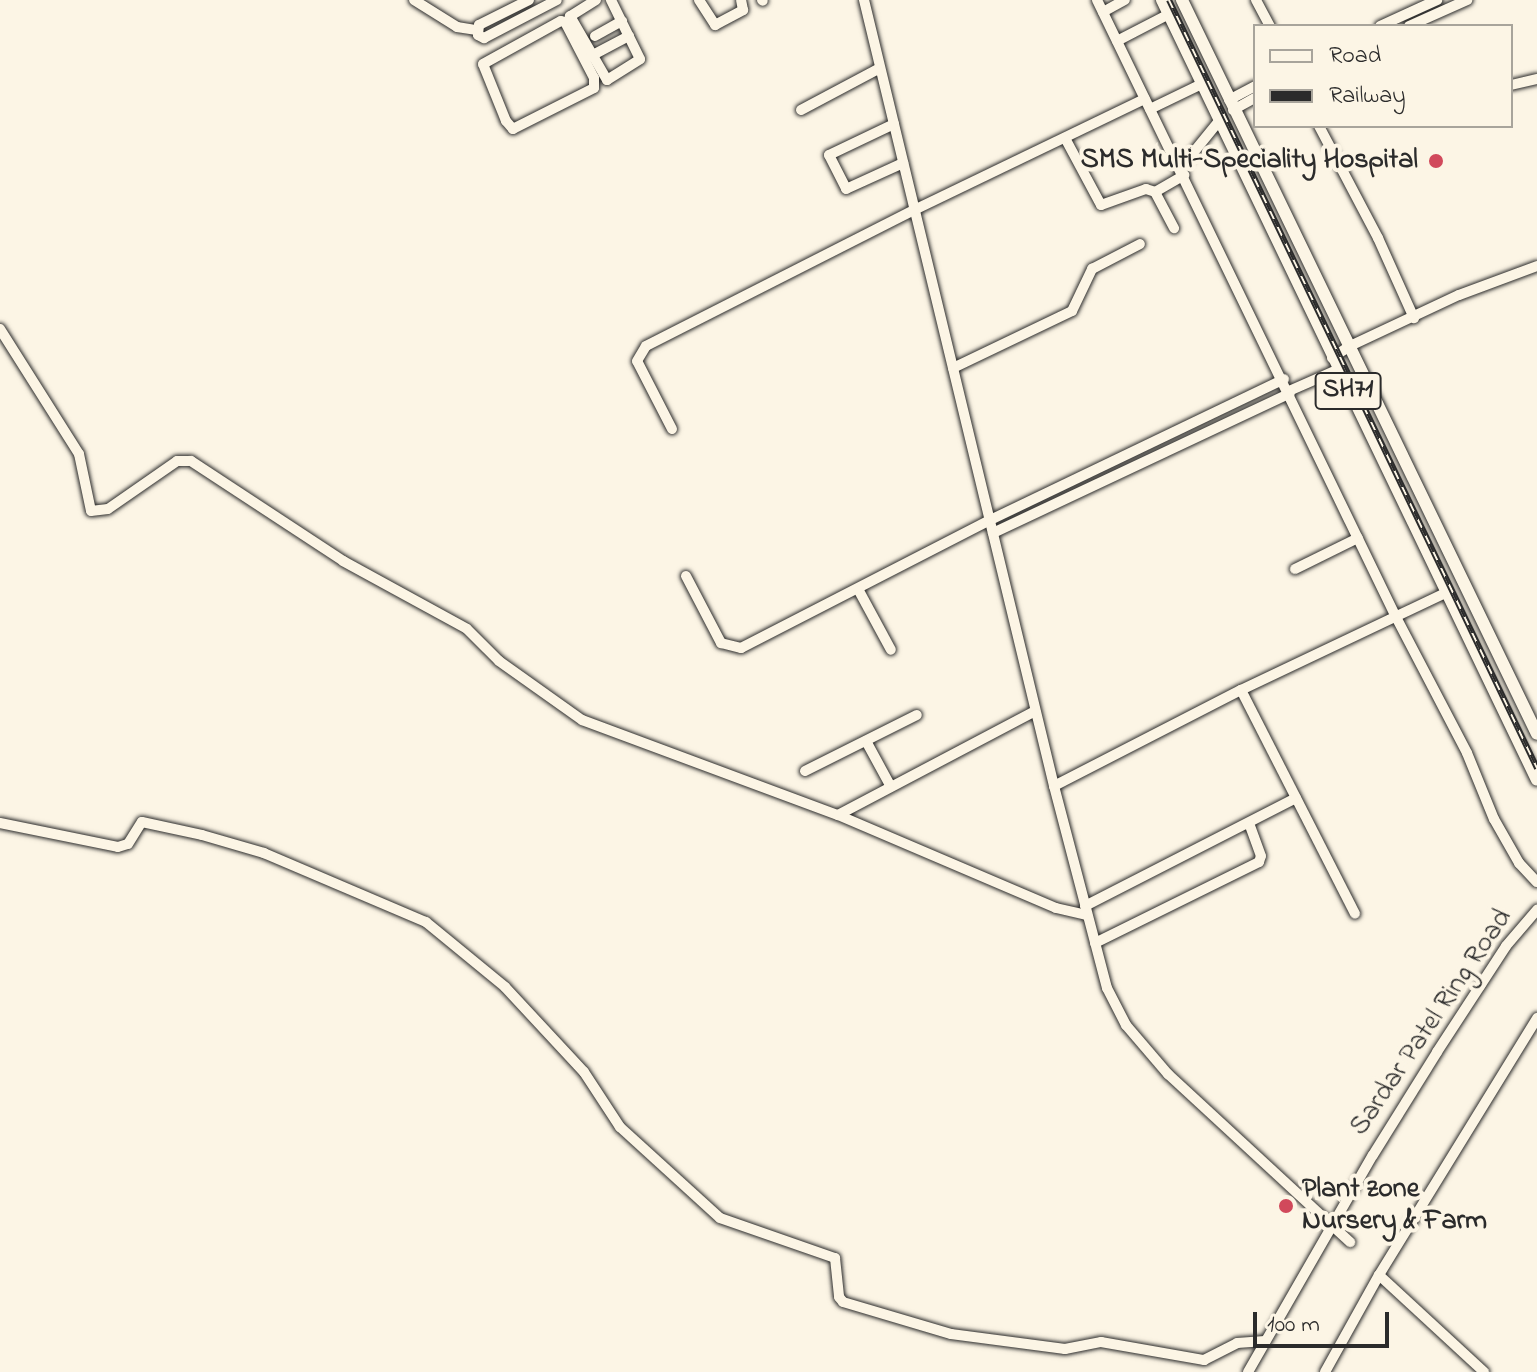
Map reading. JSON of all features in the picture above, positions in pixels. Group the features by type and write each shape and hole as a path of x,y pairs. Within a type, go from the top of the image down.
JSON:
{"main road":[{"name":"SH71","path":"1162,0 1537,780"},
{"name":"SH71","path":"1182,0 1537,734"}],"street":[{"path":"414,0 457,27 477,30 484,38 557,0"},
{"path":"477,30 479,25 529,0"},
{"path":"596,0 577,4 570,16 605,80 638,64 640,56 611,0"},
{"path":"699,0 715,25 743,10 741,0"},
{"path":"864,0 1035,711 1086,911 1116,1007 1141,1044 1168,1074 1350,1242"},
{"path":"1097,0 1284,379 1396,617 1467,753 1494,819 1519,863 1537,882"},
{"path":"1103,12 1125,0"},
{"path":"1256,0 1269,24"},
{"path":"1384,24 1437,0"},
{"path":"1413,24 1467,0"},
{"path":"1117,41 1169,14"},
{"path":"563,21 595,82 592,90 515,129 506,121 483,64 521,41 563,21"},
{"path":"595,36 622,21"},
{"path":"512,23 521,41"},
{"path":"591,56 629,36"},
{"path":"801,110 880,68"},
{"path":"1513,85 1537,79"},
{"path":"672,429 640,370 638,356 646,346 914,210 1065,138 1202,84"},
{"path":"1231,105 1253,88"},
{"path":"1231,105 1253,99"},
{"path":"1155,192 1182,172 1219,121"},
{"path":"894,124 829,155 846,189 903,163"},
{"path":"1320,128 1378,238 1414,318"},
{"path":"1065,138 1101,205 1146,189 1155,192 1174,228"},
{"path":"953,368 1072,311 1092,269 1140,244"},
{"path":"993,533 1290,392 1335,364 1350,346 1459,295 1537,266"},
{"path":"0,329 79,454 91,511 108,509 177,461 191,461 343,561 467,629 499,661 582,720 838,815 1056,908 1086,911 1296,798"},
{"path":"686,576 716,636 734,648 741,648 990,520 1284,379"},
{"path":"1295,569 1358,538"},
{"path":"858,589 891,650"},
{"path":"1054,786 1241,690 1447,592"},
{"path":"1241,690 1355,914"},
{"path":"838,815 1035,711"},
{"path":"805,771 917,715"},
{"path":"866,741 891,787"},
{"path":"0,823 118,847 128,844 142,822 202,835 264,853 426,922 505,987 584,1072 620,1127 720,1218 835,1258 839,1297 843,1302 951,1334 1065,1349 1101,1342 1204,1360 1237,1343 1265,1341"},
{"path":"1095,943 1259,862 1261,856 1249,823"},
{"name":"Sardar Patel Ring Road","path":"1248,1372 1332,1225 1488,973 1537,910"},
{"path":"1325,1372 1379,1275 1537,1018"},
{"path":"1379,1275 1484,1372"}],"railway":[{"path":"1169,0 1537,768"}],"place":[{"name":"SMS Multi-Speciality Hospital","path":"1436,161"},
{"name":"Plant zone Nursery & Farm","path":"1286,1206"}]}
